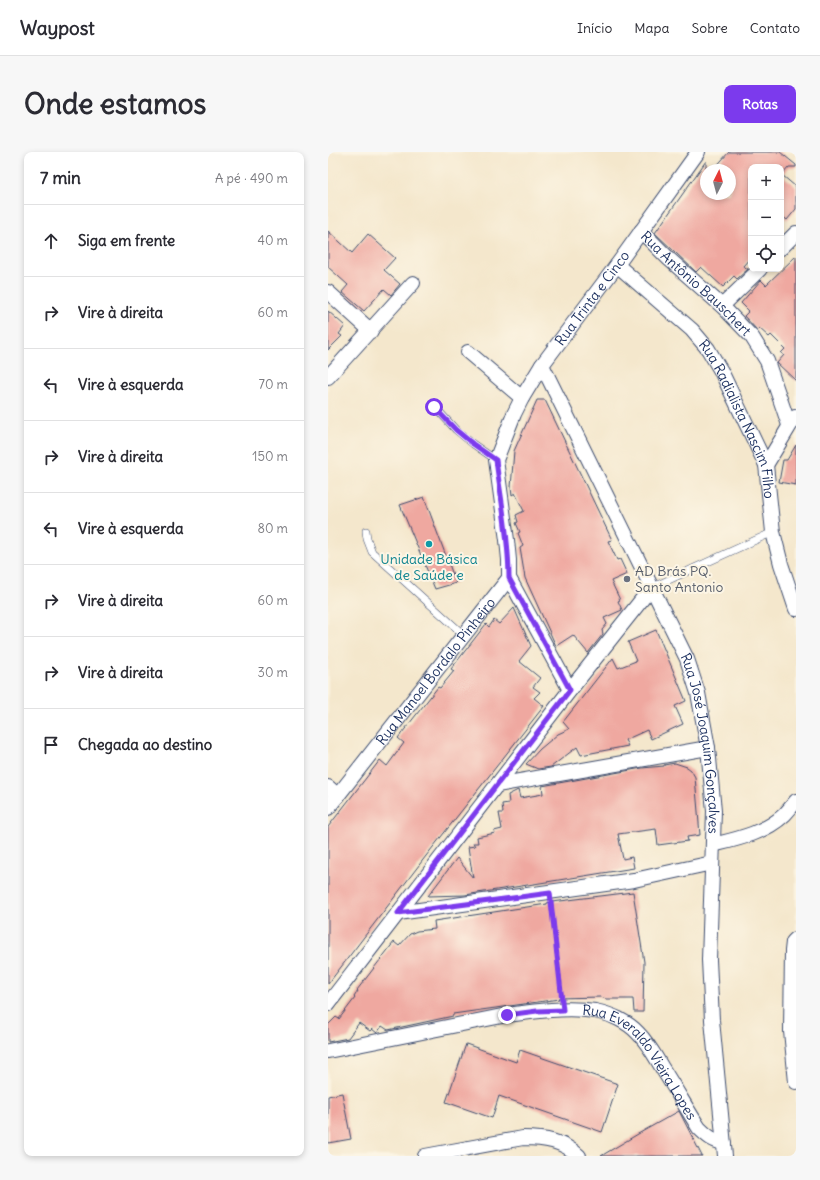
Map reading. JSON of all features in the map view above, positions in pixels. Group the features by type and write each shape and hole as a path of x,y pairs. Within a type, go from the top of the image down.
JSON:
{"street":[{"name":"Rua Antônio Bauschert","path":"698,152 641,231 669,259 722,306 752,337 766,361 777,388 793,420"},
{"name":"Rua Trinta e Cinco","path":"542,365 641,231"},
{"path":"784,245 796,233"},
{"name":"Rua Radialista Nascim Filho","path":"617,265 692,330 708,349 721,371 766,465 773,532 780,564 796,608"},
{"path":"722,306 757,272"},
{"path":"328,377 413,283"},
{"path":"328,292 371,331"},
{"path":"468,352 522,398"},
{"path":"542,365 514,414 496,460 507,540 509,578 570,690"},
{"name":"Rua José Joaquim Gonçalves","path":"542,365 687,660 698,693 708,748 714,811 709,960 712,1020 725,1149"},
{"path":"766,465 793,420"},
{"name":"Rua Manoel Bordalo Pinheiro","path":"328,808 333,791 464,635 509,578"},
{"path":"328,1004 570,690 651,588"},
{"path":"497,785 708,748"},
{"path":"713,845 746,836 765,827 783,816 796,801"},
{"path":"398,913 550,893 634,880 712,863"},
{"path":"796,939 793,942 792,951 791,1031 796,1082"},
{"name":"Rua Everaldo Vieira Lopes","path":"328,1051 507,1015 537,1011 580,1009 597,1011 624,1022 638,1033 652,1051 699,1128 707,1137 716,1141 725,1149"},
{"path":"425,1156 523,1138 557,1141 579,1156"}],"lane":[{"path":"434,407 456,430 496,460"},
{"path":"366,531 367,539 372,552 464,635"},
{"path":"651,588 773,532"}],"path":[{"path":"550,893 563,1010"}],"building":[{"path":"729,152 780,152 796,165 796,167 789,167 784,173 784,164 748,164 748,260 743,266 748,269 737,279 734,276 723,287 701,267 696,272 655,233 700,169 700,200 736,200 736,164 718,164"},
{"path":"784,177 796,187 796,209 787,220 784,218"},
{"path":"328,231 352,253 368,234 395,258 384,270 400,284 391,295 384,289 364,311 342,292 348,285 328,267"},
{"path":"796,256 796,381 777,363 784,355 781,353 785,349 771,335 769,337 759,328 757,330 744,316 749,311 741,303 761,280 766,285 779,272 784,272 784,268"},
{"path":"328,311 345,326 339,334 342,336 328,350"},
{"path":"537,400 545,400 612,540 608,541 617,560 620,559 627,574 611,581 620,600 618,601 622,610 604,618 607,624 602,630 603,634 588,653 573,635 556,646 525,578 520,548 523,546 518,533 520,532 516,523 518,522 516,515 524,511 515,493 512,495 511,487 514,451"},
{"path":"796,445 796,485 779,482 783,460 787,460"},
{"name":"Unidade Básica de Saúde e","path":"424,497 456,583 435,589 400,505"},
{"path":"514,608 531,646 519,661 540,678 533,687 540,692 534,698 544,706 328,984 328,827 380,760 387,766 404,743 398,738 438,687 440,688 454,671 451,669 486,624 489,627 494,620 499,624"},
{"path":"656,630 686,701 675,706 683,724 651,739 647,730 625,740 628,746 581,755 577,747 551,767 538,769 526,764 540,749 558,734 569,729 563,722 613,658 618,668 636,661 628,642"},
{"path":"675,763 687,767 691,770 695,777 700,835 687,837 688,841 658,845 656,829 618,834 623,859 632,857 634,868 465,895 428,896 457,858 473,878 468,847 475,846 473,843 478,843 477,837 495,833 494,831 502,829 499,813 503,813 502,804 509,803 508,795 518,790 520,798 543,794 542,786"},
{"path":"633,892 644,962 643,1012 634,1012 633,999 606,999 601,997 558,998 559,999 453,1014 453,1016 388,1030 382,1026 377,1033 372,1029 370,1031 359,1023 348,1038 328,1042 328,1025 336,1017 339,1019 355,998 354,997 358,991 357,990 394,942 399,946 410,934 417,931 435,929 434,921 552,902"},
{"path":"466,1044 516,1062 520,1050 618,1084 602,1132 499,1096 492,1118 446,1102"},
{"path":"342,1093 351,1139 328,1143 328,1096"},
{"path":"679,1111 702,1156 601,1156 638,1134"}],"place":[{"name":"Unidade Básica de Saúde e","path":"429,544"},
{"name":"AD Brás PQ. Santo Antonio","path":"627,579"}],"route":[{"path":"434,407 456,430 496,460 507,540 509,578 570,690 398,913 518,896 550,893 563,1010 537,1011 507,1015"}]}
